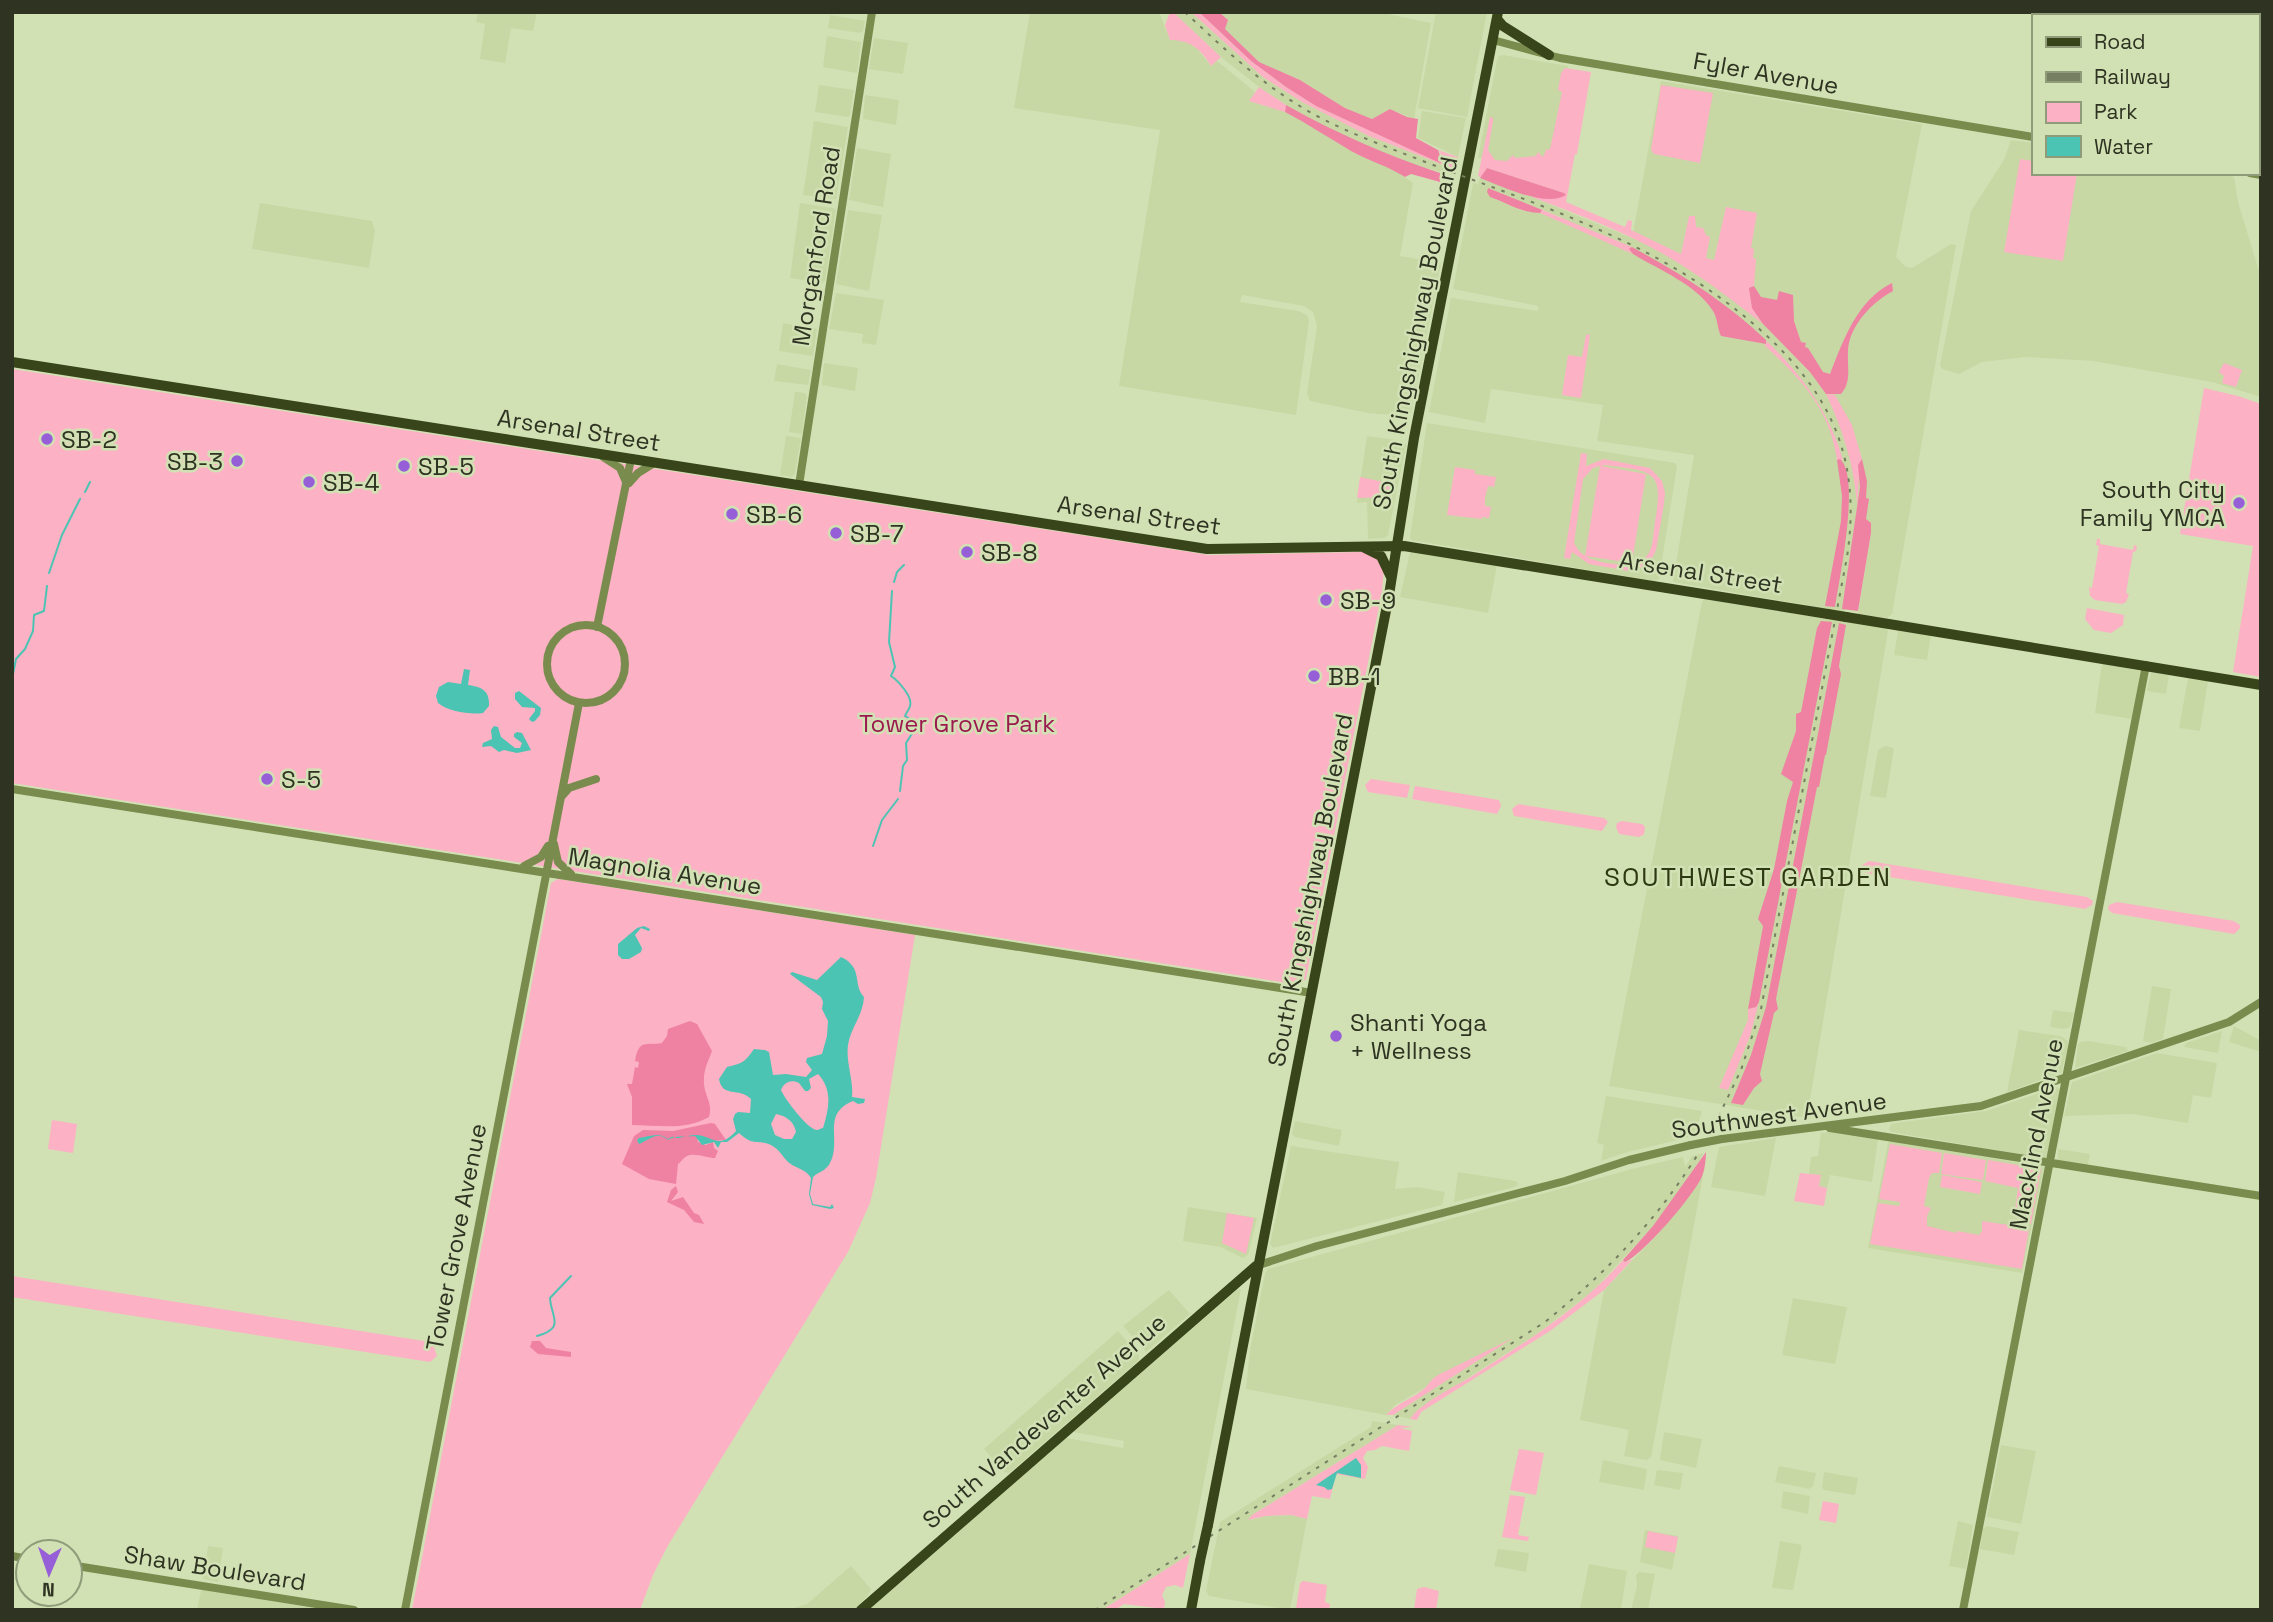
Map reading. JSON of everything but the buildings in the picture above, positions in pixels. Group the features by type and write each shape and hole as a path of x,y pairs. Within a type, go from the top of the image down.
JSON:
{"main road":[{"name":"South Kingshighway Boulevard","path":"1191,1610 1392,580 1418,419 1498,16"},
{"path":"1498,16 1503,26 1549,55"},
{"name":"Arsenal Street","path":"12,362 1207,549 1398,545 2261,685"},
{"path":"1357,545 1381,556 1392,580"},
{"name":"South Vandeventer Avenue","path":"862,1610 1256,1266"}],"street":[{"name":"Morganford Road","path":"799,485 872,12"},
{"name":"Fyler Avenue","path":"1493,40 1549,55 2032,137"},
{"path":"595,453 618,465 624,475 626,488"},
{"path":"597,626 631,459"},
{"path":"626,488 638,472 655,463"},
{"path":"580,625 597,626 620,644 625,660 624,674 609,696 596,702 579,703 564,696 553,685 547,671 548,654 555,641 566,630 580,625"},
{"name":"Macklind Avenue","path":"1963,1610 2146,666"},
{"name":"Tower Grove Avenue","path":"405,1610 579,703"},
{"path":"561,797 569,788 596,779"},
{"name":"Magnolia Avenue","path":"12,789 1312,993"},
{"path":"519,867 531,864 541,857 553,838"},
{"path":"553,838 558,862 574,876"},
{"name":"Southwest Avenue","path":"1256,1266 1317,1246 1691,1145 1813,1126 1981,1106 2229,1022 2261,1002"},
{"path":"1813,1126 2261,1196"},
{"name":"Shaw Boulevard","path":"84,1567 354,1610"}],"shaded area":[{"path":"478,12 537,12 533,31 511,28 505,63 480,59 485,24 476,22"},
{"path":"1030,12 1159,12 1170,40 1183,40 1195,46 1211,66 1217,61 1255,92 1250,101 1285,112 1353,152 1394,170 1413,183 1400,256 1441,263 1411,414 1406,416 1368,413 1310,401 1307,393 1317,326 1313,312 1304,306 1242,295 1240,302 1298,311 1307,315 1309,321 1296,415 1119,386 1160,130 1014,108"},
{"path":"1173,12 1191,12 1263,77 1302,102 1369,136 1454,169 1452,175 1405,162 1366,147 1286,105 1221,57"},
{"path":"1199,12 1219,12 1228,20 1225,29 1259,62 1300,80 1345,108 1372,119 1390,109 1418,119 1416,138 1438,150 1442,161 1440,163 1316,106 1251,61"},
{"path":"1219,12 1378,12 1431,23 1414,119 1390,109 1372,119 1345,108 1300,80 1259,62 1224,29 1228,20"},
{"path":"1436,12 1487,12 1467,117 1418,108"},
{"path":"830,15 865,21 863,31 859,33 828,28"},
{"path":"827,36 861,42 857,73 823,67"},
{"path":"874,38 908,43 903,74 869,69"},
{"path":"1503,55 1568,66 1548,171 1478,158 1497,60"},
{"path":"1661,81 1922,124 1896,257 1906,267 1912,268 1951,244 1956,245 1892,614 1887,618 1858,614 1871,533 1841,621 1888,631 1807,1118 1609,1086 1702,602 1704,599 1827,619 1829,609 1673,582 1694,455 1597,441 1603,405 1491,389 1485,423 1429,412 1451,298 1538,311 1538,306 1453,289 1473,183 1478,184 1480,178 1632,238","holes":["1488,188 1561,217 1569,225 1540,213 1520,210 1490,197"]},
{"path":"819,85 854,90 848,117 815,112"},
{"path":"865,95 899,100 896,125 863,119"},
{"path":"1286,105 1362,143 1440,173 1440,182 1411,174 1405,177 1358,155 1285,112"},
{"path":"1422,111 1466,118 1458,157 1418,138"},
{"path":"814,121 848,127 836,199 803,195"},
{"path":"2011,140 2032,143 2032,175 2234,177 2238,202 2261,278 2261,397 2212,382 2093,361 2026,357 1982,362 1959,374 1942,369 1940,365 1971,211 2004,160"},
{"path":"857,148 891,154 883,207 849,200"},
{"path":"1487,168 1566,195 1547,199 1511,190 1480,178"},
{"path":"1488,188 1542,210 1540,213 1533,213 1490,197"},
{"path":"260,203 372,221 375,230 369,268 252,249"},
{"path":"800,203 836,210 825,281 822,283 790,278"},
{"path":"848,210 882,215 869,291 836,284"},
{"path":"1632,247 1719,301 1751,326 1766,340 1766,344 1721,336 1715,314 1706,301 1687,285 1633,254 1629,249"},
{"path":"1892,283 1893,291 1870,308 1857,324 1849,342 1848,379 1841,394 1826,394 1810,372 1763,324 1752,308 1749,288 1754,286 1761,297 1777,300 1779,291 1793,295 1794,321 1801,342 1806,343 1805,347 1823,372 1830,374 1846,335 1860,311 1880,290"},
{"path":"836,293 884,300 876,345 862,343 863,334 829,329"},
{"path":"783,323 817,329 813,356 779,351"},
{"path":"824,363 858,368 855,391 822,385"},
{"path":"777,364 811,370 808,385 774,381"},
{"path":"795,392 805,393 807,396 802,434 789,432"},
{"path":"1427,423 1675,463 1677,466 1659,579 1655,581 1411,540"},
{"path":"786,436 801,438 792,477 780,475"},
{"path":"1367,436 1403,441 1406,445 1388,535 1385,538 1368,539 1367,502 1357,503"},
{"path":"1840,459 1846,469 1849,506 1835,607 1825,606 1841,521 1842,496 1837,460"},
{"path":"1862,459 1867,481 1866,498 1869,499 1866,519 1871,523 1871,533 1858,611 1842,609 1860,487 1858,465"},
{"path":"1410,552 1497,565 1488,613 1400,597"},
{"path":"1821,621 1832,622 1759,1002 1756,1007 1748,1009 1763,926 1758,919 1774,869 1793,782 1781,774 1796,731 1796,714 1801,712 1817,628"},
{"path":"1839,623 1846,625 1839,666 1841,674 1776,999 1778,1009 1774,1013 1760,1074 1762,1081 1743,1105 1731,1103 1751,1055 1766,1007"},
{"path":"1898,631 1931,635 1927,660 1894,655"},
{"path":"2102,663 2140,671 2132,719 2095,713"},
{"path":"2151,672 2169,675 2166,694 2147,691"},
{"path":"2188,678 2208,681 2200,731 2179,728"},
{"path":"1885,746 1894,748 1886,798 1870,796 1878,750"},
{"path":"2152,986 2171,989 2163,1039 2151,1043 2143,1041"},
{"path":"2053,1010 2074,1013 2070,1027 2050,1027"},
{"path":"690,1021 697,1024 712,1051 704,1079 710,1108 709,1117 681,1126 632,1125 632,1097 627,1084 632,1084 635,1067 638,1068 639,1062 635,1061 639,1049 644,1044 662,1043 668,1029"},
{"path":"2234,1026 2261,1041 2261,1052 2229,1042"},
{"path":"2019,1030 2060,1036 2068,1041 2068,1047 2061,1073 2007,1092"},
{"path":"2222,1031 2218,1053 2184,1047 2186,1043"},
{"path":"2088,1041 2126,1047 2128,1051 2075,1068 2078,1044"},
{"path":"2157,1053 2217,1063 2211,1098 2193,1095 2188,1123 2132,1114 2064,1116 2072,1082"},
{"path":"2057,1087 2060,1089 2045,1158 1889,1130 1891,1124 1895,1123 1986,1111"},
{"path":"1606,1096 1702,1111 1694,1136 1601,1161 1604,1145 1597,1143"},
{"path":"1295,1121 1342,1130 1339,1146 1295,1137 1292,1134"},
{"path":"715,1124 726,1140 712,1141 702,1136 697,1137 698,1142 706,1145 713,1142 718,1151 715,1158 693,1155 686,1157 678,1164 676,1184 649,1179 622,1164 634,1136 643,1130 673,1131"},
{"path":"1835,1131 1878,1139 1872,1182 1830,1175 1827,1188 1819,1186 1820,1175 1809,1174 1811,1157 1818,1156 1821,1133"},
{"path":"1776,1138 1765,1196 1711,1187 1719,1147"},
{"path":"1891,1141 2044,1167 2022,1273 1868,1248 1888,1143"},
{"path":"1291,1146 1399,1162 1395,1189 1418,1187 1445,1192 1442,1205 1273,1248 1270,1244"},
{"path":"2058,1149 2090,1154 2088,1165 2058,1160"},
{"path":"1706,1152 1703,1174 1691,1194 1656,1236 1625,1262 1623,1260 1653,1226"},
{"path":"1704,1153 1677,1196 1653,1226 1592,1292 1534,1336 1419,1409 1410,1419 1393,1415 1505,1342 1395,1405 1386,1415 1246,1389 1250,1350 1268,1269 1632,1169 1683,1157 1685,1167 1692,1156"},
{"path":"1458,1172 1516,1181 1518,1184 1454,1202"},
{"path":"1703,1176 1651,1457 1647,1460 1624,1456 1629,1430 1580,1420 1604,1290 1659,1233"},
{"path":"676,1186 678,1192 671,1201 683,1197 704,1224 694,1222 684,1210 667,1202 671,1190"},
{"path":"1188,1207 1257,1218 1248,1255 1243,1258 1221,1247 1183,1241"},
{"path":"1241,1289 1190,1554 1102,1610 869,1610 1066,1438 1123,1448 1124,1441 1073,1432"},
{"path":"1169,1290 1190,1314 1146,1352 1123,1326"},
{"path":"1793,1298 1847,1307 1835,1364 1782,1355"},
{"path":"1118,1331 1139,1355 1139,1360 1009,1473 1004,1472 984,1449"},
{"path":"532,1341 540,1341 546,1348 571,1352 571,1357 538,1354 530,1347"},
{"path":"1372,1421 1398,1425 1252,1515 1251,1520 1266,1516 1291,1515 1307,1519 1290,1610 1209,1596 1206,1591 1220,1522 1371,1427"},
{"path":"1664,1432 1702,1439 1696,1468 1660,1460"},
{"path":"2001,1445 2036,1451 2021,1524 1987,1517"},
{"path":"1603,1460 1647,1469 1644,1490 1599,1482"},
{"path":"1779,1466 1816,1473 1813,1486 1809,1489 1775,1482"},
{"path":"1657,1470 1683,1473 1680,1490 1654,1485"},
{"path":"1824,1472 1858,1478 1855,1495 1824,1490"},
{"path":"1783,1491 1810,1496 1808,1514 1781,1508"},
{"path":"1958,1521 1973,1525 1966,1569 1949,1566"},
{"path":"1987,1526 2019,1532 2014,1555 1980,1549 1983,1529"},
{"path":"1645,1530 1678,1536 1672,1570 1640,1562"},
{"path":"1780,1541 1802,1545 1793,1590 1772,1588"},
{"path":"208,1546 223,1548 218,1582 203,1579"},
{"path":"1498,1549 1529,1553 1526,1572 1494,1566"},
{"path":"1589,1564 1627,1571 1621,1610 1580,1608"},
{"path":"851,1566 871,1589 854,1610 788,1610 807,1604"},
{"path":"1639,1572 1655,1574 1648,1610 1631,1610 1637,1586 1636,1575"},
{"path":"203,1590 325,1610 197,1610"}],"green space":[{"path":"1170,12 1221,57 1211,66 1194,47 1170,40 1165,25"},
{"path":"1191,12 1199,12 1251,61 1316,106 1440,162 1441,154 1438,150 1458,157 1456,168 1369,136 1302,102 1263,77"},
{"path":"1565,68 1591,72 1566,202 1625,227 1628,220 1632,221 1631,230 1681,254 1689,216 1695,216 1696,227 1703,228 1710,237 1706,258 1714,260 1726,207 1757,213 1751,248 1754,249 1753,258 1756,259 1754,286 1751,286 1757,316 1763,324 1712,285 1644,244 1532,197 1559,198 1564,193 1487,168 1481,177 1478,176 1490,117 1493,121 1488,150 1495,160 1507,161 1513,155 1515,158 1536,156 1538,152 1543,157 1546,150 1550,149 1562,92 1558,90 1561,73"},
{"path":"1661,85 1713,93 1700,163 1654,154 1651,150"},
{"path":"1259,87 1286,105 1285,112 1249,101"},
{"path":"2020,159 2032,161 2032,175 2077,175 2063,261 2004,252"},
{"path":"1540,209 1632,247 1630,251 1633,254 1540,213"},
{"path":"1590,334 1581,398 1562,395 1568,355 1582,357 1586,335"},
{"path":"1766,340 1813,395 1830,426 1843,460 1837,460 1828,425 1820,410 1801,382 1764,345"},
{"path":"2224,363 2242,370 2236,387 2222,383 2224,376 2219,372"},
{"name":"Tower Grove Park","path":"12,369 1209,555 1373,554 1384,568 1382,591 1306,979 1294,984 12,783"},
{"path":"2204,388 2261,404 2261,677 2233,672 2253,546 2180,534"},
{"path":"1826,394 1835,395 1852,425 1862,459 1857,505 1847,448"},
{"path":"1581,453 1587,454 1586,466 1604,459 1650,468 1662,481 1664,504 1656,550 1651,560 1642,567 1629,571 1589,564 1572,552 1570,559 1564,558","holes":["1600,466 1585,556 1574,543 1583,479 1593,468","1601,466 1645,472 1652,476 1656,483 1658,492 1653,541 1645,558 1633,563 1615,564 1586,556 1632,563 1646,474"]},
{"path":"1455,467 1496,477 1494,487 1488,486 1485,498 1485,506 1491,507 1489,518 1447,515"},
{"path":"1360,477 1393,484 1390,497 1357,498"},
{"path":"2097,539 2100,539 2100,544 2133,550 2134,545 2137,546 2133,552 2126,593 2129,594 2126,602 2122,604 2095,600 2090,596 2089,587 2092,588 2099,546 2096,545"},
{"path":"2087,608 2124,615 2123,625 2111,633 2094,630 2085,619"},
{"path":"1371,779 1410,785 1407,798 1368,792 1365,785"},
{"path":"1415,786 1499,800 1501,806 1497,814 1412,799"},
{"path":"1518,804 1604,818 1608,822 1602,831 1514,816 1512,809"},
{"path":"1622,821 1642,824 1645,827 1644,834 1639,837 1619,834 1616,827 1617,823"},
{"path":"1869,861 2087,897 2093,901 2092,905 2085,909 1865,873 1862,865"},
{"path":"558,879 915,935 876,1178 870,1203 848,1252 667,1547 640,1610 412,1610 551,883"},
{"path":"2117,902 2234,921 2240,928 2234,934 2112,913 2108,909 2109,905"},
{"path":"1759,1002 1750,1036 1728,1090 1719,1088 1748,1020 1748,1009 1756,1007"},
{"path":"52,1120 77,1124 73,1153 48,1149"},
{"path":"1890,1144 1942,1153 1939,1173 1932,1173 1929,1178 1924,1206 1931,1208 1927,1216 1927,1226 1979,1235 1982,1221 2028,1228 2011,1229 2029,1229 2022,1269 1870,1244 1878,1203 1899,1206 1900,1202 1879,1199"},
{"path":"1944,1153 1986,1160 1983,1180 1941,1174"},
{"path":"1988,1160 2041,1169 2031,1224 2023,1223 2014,1216 2018,1188 1985,1181"},
{"path":"1800,1173 1821,1175 1819,1186 1827,1188 1824,1206 1794,1201"},
{"path":"1942,1175 1982,1182 1980,1194 1940,1187"},
{"path":"1227,1213 1254,1218 1246,1254 1222,1243"},
{"path":"1633,1259 1604,1290 1550,1331 1421,1412 1417,1420 1410,1419 1432,1400 1497,1361 1554,1321 1591,1292 1623,1260 1626,1262"},
{"path":"12,1276 424,1341 433,1344 437,1356 430,1362 12,1297"},
{"path":"1513,1338 1393,1415 1386,1415 1422,1391 1438,1375"},
{"path":"1398,1425 1413,1427 1400,1428 1412,1431 1409,1451 1382,1446 1367,1451 1363,1458 1368,1467 1365,1479 1336,1474 1330,1499 1312,1496 1307,1519 1291,1515 1248,1520 1252,1515"},
{"path":"1519,1449 1544,1453 1536,1495 1510,1490"},
{"path":"1510,1495 1525,1497 1518,1535 1529,1537 1528,1541 1502,1537"},
{"path":"1823,1501 1839,1504 1836,1523 1819,1520"},
{"path":"1648,1531 1678,1537 1675,1553 1645,1547"},
{"path":"1190,1554 1183,1588 1175,1585 1166,1587 1162,1595 1164,1609 1124,1604 1115,1610 1102,1610"},
{"path":"1303,1581 1327,1585 1325,1602 1330,1604 1329,1610 1296,1608 1300,1583"},
{"path":"1424,1587 1439,1591 1436,1610 1414,1610 1417,1589"}],"water":[{"path":"464,669 470,670 468,685 481,688 488,696 489,706 483,713 459,712 438,703 436,696 439,687 448,682 461,684"},
{"path":"519,691 541,708 535,721 529,719 535,708 522,707 515,699 515,693"},
{"path":"494,726 498,727 501,737 515,748 520,748 522,743 514,734 522,733 531,750 517,753 504,750 499,752 491,746 482,747 483,743 492,739 491,730"},
{"path":"644,926 650,929 649,931 641,928 635,935 642,948 641,952 629,959 622,959 618,955 618,944 637,928"},
{"path":"841,957 848,961 853,966 864,997 848,1047 852,1097 865,1099 864,1103 853,1101 843,1106 838,1113 834,1128 833,1154 828,1166 813,1177 810,1194 813,1204 830,1207 832,1204 834,1208 812,1205 809,1194 811,1178 788,1162 771,1145 752,1141 739,1133 727,1142 721,1142 718,1148 714,1142 702,1145 695,1136 686,1136 696,1135 720,1141 736,1131 733,1119 735,1114 750,1113 751,1099 741,1093 727,1091 719,1079 727,1067 743,1062 754,1049 769,1052 773,1075 806,1077 812,1070 806,1062 807,1058 822,1054 828,1021 822,1009 821,997 790,974 792,972 817,980","holes":["818,1074 826,1087 828,1100 823,1128 817,1130 802,1119 781,1090 786,1083 794,1081 808,1091 811,1088 809,1079","776,1114 793,1125 796,1132 792,1139 775,1135 771,1124"]},
{"path":"654,1135 661,1135 668,1139 674,1137 668,1140 657,1136 639,1144 637,1140"},
{"path":"1356,1458 1361,1465 1361,1478 1337,1473 1332,1489 1316,1485"}],"waterway":[{"path":"85,492 90,482"},
{"path":"49,573 62,535 80,499"},
{"path":"894,582 897,572 904,565"},
{"path":"12,679 16,659 25,649 33,631 34,615 44,611 47,586"},
{"path":"892,591 889,642 895,667 891,676 907,693 910,706 905,716 910,719 915,729 906,743 907,760 903,766 900,791"},
{"path":"873,846 882,820 898,799"},
{"path":"537,1336 546,1333 554,1325 550,1298 571,1276"}],"railway":[{"path":"1185,12 1264,82 1317,116 1375,142 1597,229 1684,274 1726,302 1766,335 1790,359 1826,409 1838,435 1846,463 1850,492 1847,557 1761,1009 1741,1070 1712,1130"},
{"path":"1095,1610 1545,1322 1629,1244 1665,1201 1698,1154"}],"place":[{"name":"SB-2","path":"47,439"},
{"name":"SB-3","path":"237,461"},
{"name":"SB-5","path":"404,466"},
{"name":"SB-4","path":"309,482"},
{"name":"South City Family YMCA","path":"2239,503"},
{"name":"SB-6","path":"732,514"},
{"name":"SB-7","path":"836,533"},
{"name":"SB-8","path":"967,552"},
{"name":"SB-9","path":"1326,600"},
{"name":"BB-1","path":"1314,676"},
{"name":"S-5","path":"267,779"},
{"name":"Shanti Yoga + Wellness","path":"1336,1036"}],"district":[{"name":"SOUTHWEST GARDEN","path":"1748,877"}]}
